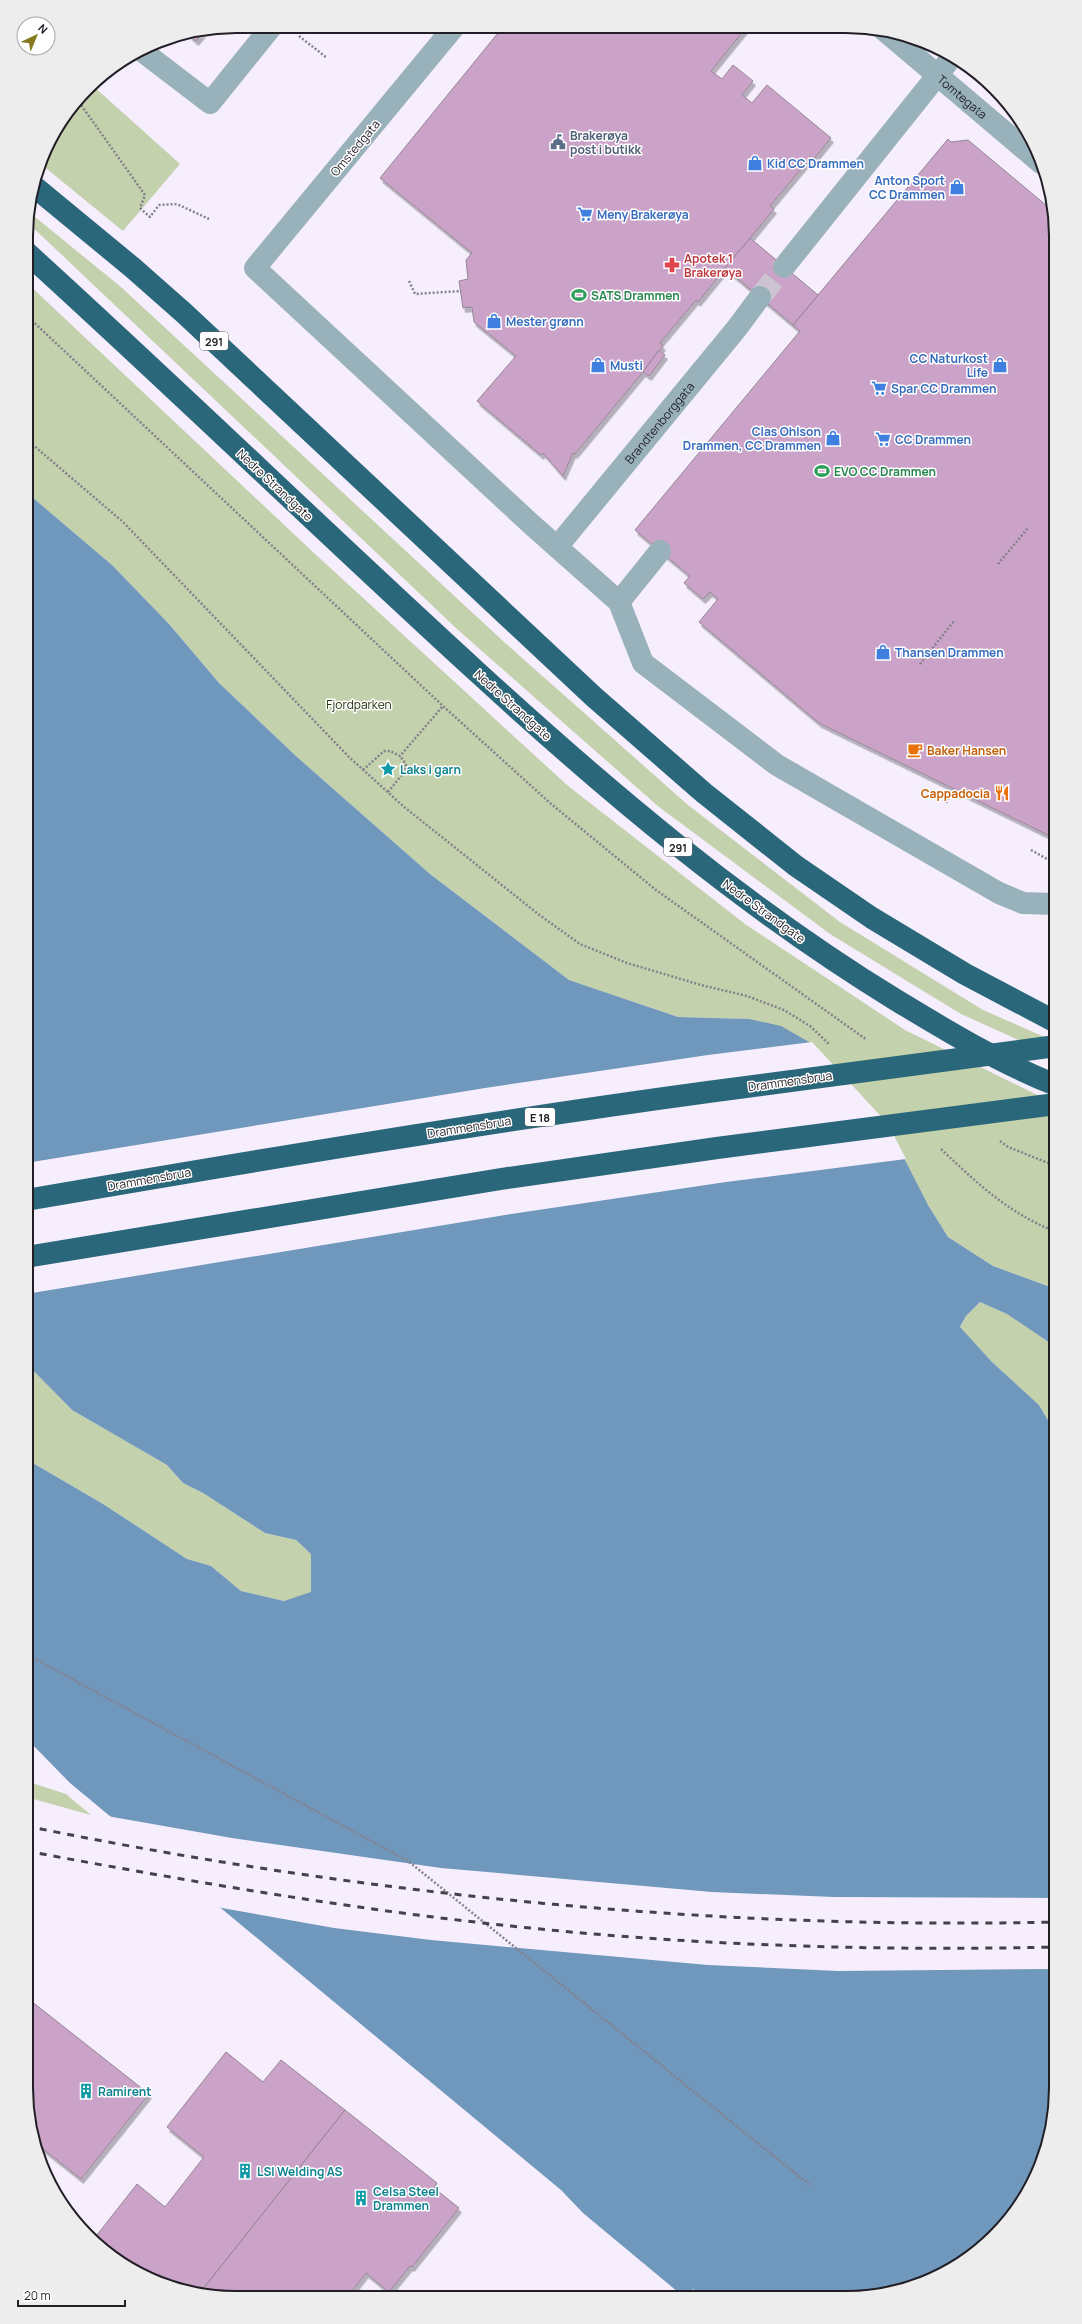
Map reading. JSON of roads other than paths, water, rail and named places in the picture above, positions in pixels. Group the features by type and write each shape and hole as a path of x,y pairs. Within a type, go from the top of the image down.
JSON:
{"highway":[{"name":"291","path":"39,190 133,268 184,313 594,697 704,793 796,866 872,918 965,974 1049,1018"},
{"name":"Nedre Strandgate","path":"33,259 425,625 554,742 664,835 762,911 846,970 934,1024 1049,1082"},
{"name":"Drammensbrua","path":"33,1199 275,1157 492,1124 707,1092 1049,1047"},
{"path":"33,1256 516,1177 717,1148 1049,1105"}],"street":[{"path":"146,54 210,103 266,33"},
{"name":"Omstedgata","path":"449,33 255,268 557,547"},
{"name":"Tomtegata","path":"895,39 1033,156"},
{"path":"784,267 949,61"},
{"name":"Brandtenborggata","path":"557,547 737,328 760,297"},
{"path":"557,547 619,602 643,663 777,765 999,893 1023,903 1049,904"},
{"path":"619,602 660,551"}],"water":[{"path":"33,498 112,565 169,624 219,683 297,757 430,874 569,980 678,1017 749,1019 781,1026 809,1042 887,1125 928,1205 948,1237 993,1266 1049,1286 1049,1342 1007,1314 980,1302 966,1316 960,1327 992,1362 1039,1405 1049,1422 1049,2101 1042,2140 1034,2166 1015,2201 999,2222 980,2241 947,2264 924,2276 885,2287 859,2291 696,2291 693,2289 691,2291 677,2291 583,2213 561,2190 70,1783 33,1745 33,1463 103,1504 187,1559 211,1566 241,1591 284,1601 311,1592 311,1554 296,1540 265,1533 203,1493 183,1483 167,1465 72,1410 33,1370"}],"tunnel":[{"path":"760,297 784,267"}],"railway":[{"path":"33,1827 153,1850 281,1871 410,1889 538,1903 667,1913 797,1920 926,1923 1049,1922"},
{"path":"33,1852 277,1895 403,1913 530,1928 661,1939 793,1946 925,1948 1049,1947"}],"place":[{"name":"Brakerøya post i butikk","path":"558,142"},
{"name":"Kid CC Drammen","path":"755,163"},
{"name":"Anton Sport CC Drammen","path":"957,187"},
{"name":"Meny Brakerøya","path":"585,214"},
{"name":"Apotek 1 Brakerøya","path":"672,265"},
{"name":"SATS Drammen","path":"579,295"},
{"name":"Mester grønn","path":"494,321"},
{"name":"Musti","path":"598,365"},
{"name":"CC Naturkost Life","path":"1000,365"},
{"name":"Spar CC Drammen","path":"879,388"},
{"name":"Clas Ohlson Drammen, CC Drammen","path":"833,438"},
{"name":"CC Drammen","path":"883,439"},
{"name":"EVO CC Drammen","path":"822,471"},
{"name":"Thansen Drammen","path":"883,652"},
{"name":"Baker Hansen","path":"915,750"},
{"name":"Laks i garn","path":"388,769"},
{"name":"Cappadocia","path":"1002,793"},
{"name":"Ramirent","path":"86,2091"},
{"name":"LSI Welding AS","path":"245,2171"},
{"name":"Celsa Steel Drammen","path":"361,2198"}],"park label":[{"name":"Fjordparken","path":"359,704"}]}
